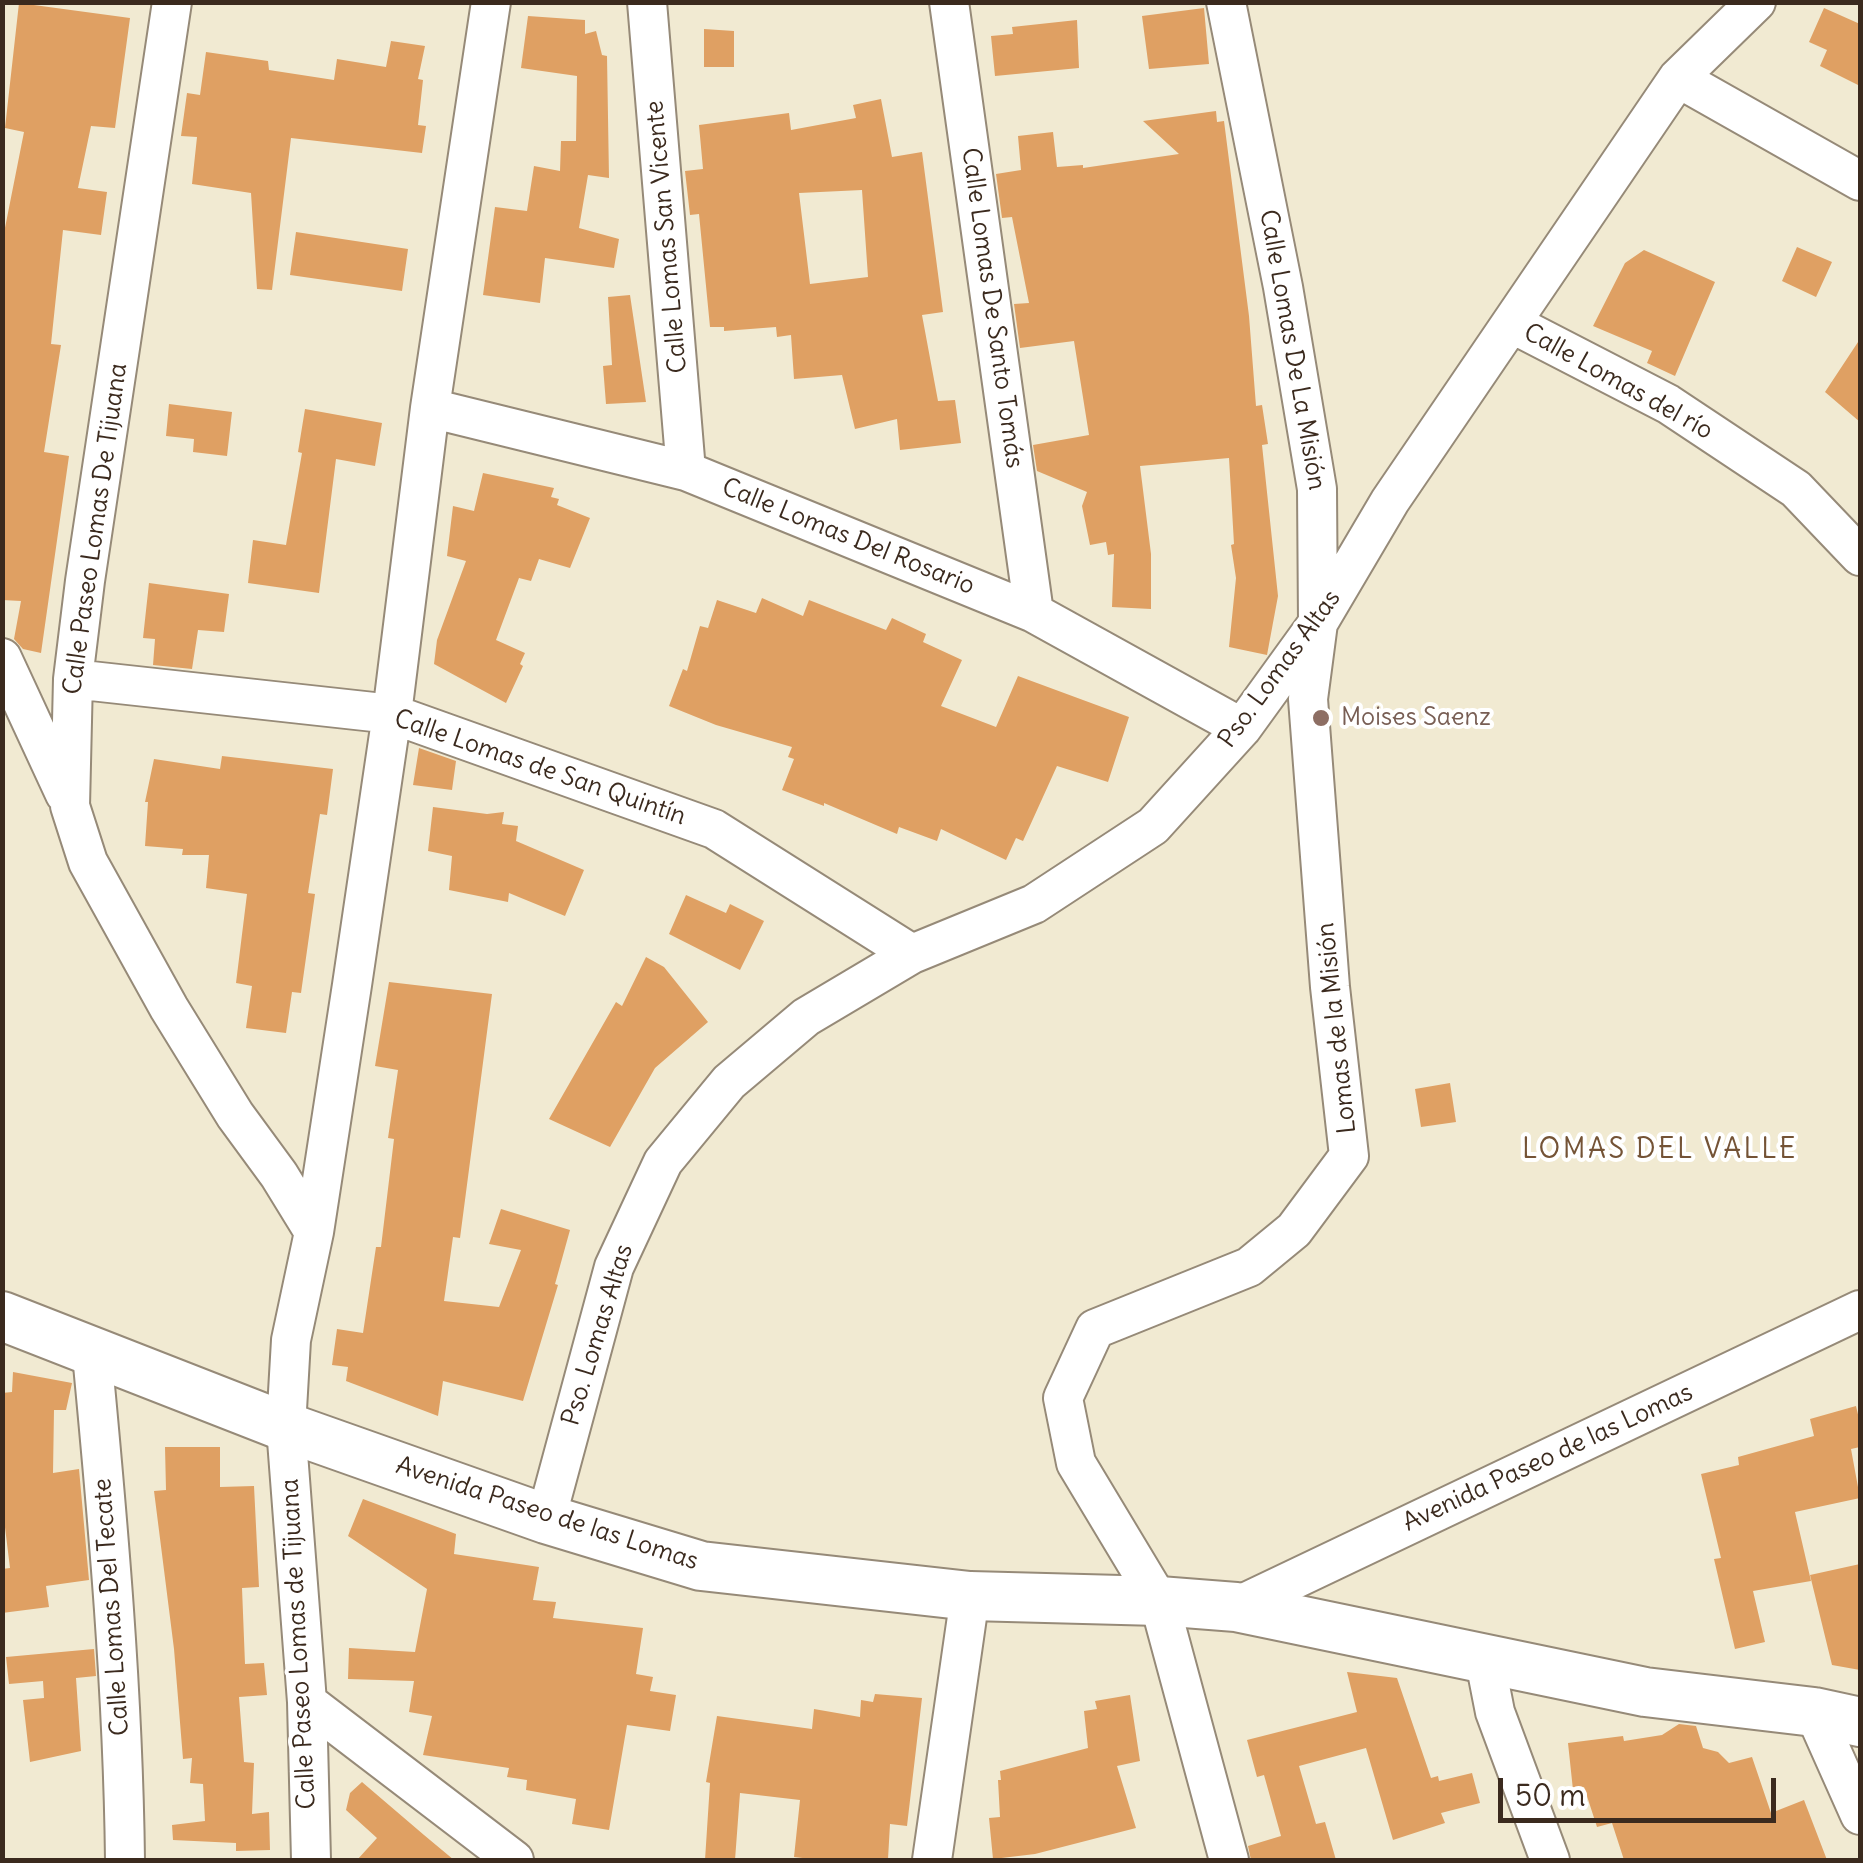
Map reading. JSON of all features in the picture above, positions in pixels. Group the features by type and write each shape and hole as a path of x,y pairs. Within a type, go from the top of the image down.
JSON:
{"street":[{"name":"Calle Paseo Lomas De Tijuana","path":"172,2 73,679 70,806 88,862 169,1008 235,1116 280,1175 314,1232"},
{"path":"286,1427 292,1340 314,1232 392,714 430,408 491,2"},
{"name":"Calle Lomas San Vicente","path":"647,2 686,471"},
{"name":"Calle Lomas De Santo Tomás","path":"949,2 1034,614"},
{"name":"Calle Lomas De La Misión","path":"1226,2 1284,287 1318,489 1318,623 1308,699 1318,820"},
{"name":"Pso. Lomas Altas","path":"546,1519 614,1267 663,1162 729,1082 806,1018 912,954 1034,904 1152,826 1242,728 1318,623 1390,501 1678,78 1756,2"},
{"path":"1678,78 1860,182"},
{"name":"Calle Lomas del río","path":"1513,324 1668,404 1796,488 1860,556"},
{"name":"Calle Lomas Del Rosario","path":"430,408 686,471 1034,614 1242,728"},
{"path":"2,658 70,806"},
{"name":"Calle Lomas de San Quintín","path":"73,679 392,714 714,830 912,954"},
{"name":"Lomas de la Misión","path":"1229,1860 1159,1601 1076,1463 1063,1398 1095,1329 1249,1267 1294,1230 1349,1156 1330,987 1318,820"},
{"name":"Avenida Paseo de las Lomas","path":"1236,1608 1860,1310"},
{"name":"Avenida Paseo de las Lomas","path":"2,1316 286,1427 546,1519 702,1566 970,1596 1159,1601 1236,1608 1645,1692 1814,1712 1860,1722"},
{"name":"Calle Lomas Del Tecate","path":"92,1354 111,1564 125,1860"},
{"name":"Calle Paseo Lomas de Tijuana","path":"286,1427 307,1702 311,1860"},
{"path":"932,1860 970,1596"},
{"path":"1485,1661 1495,1712 1550,1860"},
{"path":"307,1702 514,1860"},
{"path":"1814,1712 1860,1815"}],"building":[{"path":"19,3 130,18 115,128 91,126 78,188 107,192 101,235 63,230 51,344 61,345 44,452 69,456 41,653 23,649 14,639 21,601 2,600 2,243 24,132 5,128"},
{"path":"1204,8 1209,64 1149,69 1142,16"},
{"path":"1824,8 1860,24 1860,86 1820,66 1827,50 1809,42"},
{"path":"528,16 585,20 585,34 596,31 602,55 607,56 609,178 588,175 579,228 619,239 614,268 545,258 540,303 483,295 495,207 527,211 534,166 560,171 561,141 576,141 577,76 521,68"},
{"path":"1077,20 1079,68 995,76 991,36 1013,34 1012,27"},
{"path":"704,29 734,31 734,67 704,67"},
{"path":"391,41 425,46 418,79 423,80 418,125 426,126 422,153 291,138 272,290 257,289 251,193 192,184 197,137 181,136 187,93 200,95 206,52 268,61 269,70 334,80 337,59 386,67"},
{"path":"881,99 892,157 922,152 943,312 922,315 938,401 955,400 961,443 900,450 897,419 855,429 842,375 794,379 791,335 777,337 776,327 724,331 724,327 710,327 699,214 690,215 685,171 703,169 699,125 789,113 791,130 856,118 853,105","holes":["862,190 868,277 810,284 799,193"]},
{"path":"1216,111 1217,122 1224,121 1249,316 1256,406 1262,405 1268,444 1262,445 1278,596 1267,655 1229,647 1236,578 1231,545 1234,544 1229,458 1140,466 1151,554 1151,609 1112,607 1114,554 1108,555 1106,542 1090,545 1082,506 1087,492 1037,471 1033,445 1089,435 1074,341 1020,348 1014,304 1029,303 1012,217 1002,218 996,174 1021,170 1018,136 1053,132 1057,167 1083,168 1179,154 1143,121"},
{"path":"296,232 408,249 402,291 290,275"},
{"path":"1797,247 1832,262 1816,297 1782,281"},
{"path":"1644,250 1715,282 1675,376 1647,363 1652,351 1593,326 1625,263"},
{"path":"630,295 646,402 606,404 603,366 612,365 608,297"},
{"path":"1860,339 1860,422 1825,392"},
{"path":"169,404 232,412 227,456 193,452 194,439 166,436"},
{"path":"305,409 382,423 375,466 336,459 319,593 248,583 253,540 286,545 302,453 298,452"},
{"path":"483,473 554,488 551,497 559,499 557,505 590,518 570,568 539,559 531,581 519,578 496,640 525,653 506,703 434,664 437,640 466,561 447,556 453,506 474,511"},
{"path":"149,583 229,594 224,632 198,630 192,669 153,665 155,639 143,638"},
{"path":"762,598 803,616 809,600 886,630 892,618 926,634 923,642 962,660 941,706 996,727 1018,676 1129,717 1108,782 1057,766 1023,841 1016,838 1006,860 941,829 937,841 899,827 897,834 782,790 794,759 788,757 792,747 716,725 669,706 683,669 687,671 700,626 708,628 717,600 756,613"},
{"path":"419,748 456,761 452,790 413,785"},
{"path":"222,756 333,769 327,815 320,814 308,893 315,894 301,993 292,992 286,1033 246,1028 252,986 236,983 247,894 206,888 209,855 182,855 183,849 145,846 145,802 154,759 220,769"},
{"path":"433,807 487,814 504,812 502,824 518,826 516,841 584,870 565,916 509,893 508,902 449,890 452,856 428,851"},
{"path":"686,895 726,913 730,904 764,921 740,970 669,934"},
{"path":"646,957 664,967 708,1022 655,1068 610,1147 549,1119 616,1002 622,1006"},
{"path":"389,982 492,994 460,1238 453,1237 444,1301 499,1307 521,1250 489,1244 501,1209 570,1230 555,1284 558,1285 523,1401 443,1381 438,1416 346,1381 348,1367 332,1365 337,1329 363,1333 376,1247 381,1247 394,1139 388,1138 398,1070 375,1066"},
{"path":"1450,1083 1456,1122 1421,1127 1415,1089"},
{"path":"13,1372 72,1383 66,1410 54,1410 53,1473 79,1469 89,1580 46,1586 49,1607 2,1613 2,1569 10,1568 2,1503 2,1393 12,1392"},
{"path":"1856,1406 1860,1447 1851,1449 1860,1498 1795,1512 1811,1581 1753,1591 1765,1642 1735,1649 1714,1559 1721,1558 1701,1474 1739,1465 1738,1457 1814,1436 1810,1419"},
{"path":"165,1447 220,1447 220,1487 254,1486 259,1587 242,1588 245,1664 264,1663 267,1695 239,1697 244,1762 254,1763 252,1814 269,1812 270,1850 236,1851 236,1843 173,1840 172,1825 205,1821 203,1784 190,1783 192,1758 183,1759 154,1491 166,1490"},
{"path":"363,1499 456,1534 454,1554 539,1567 533,1600 556,1602 553,1618 643,1628 636,1674 653,1677 650,1691 676,1695 670,1731 627,1725 609,1830 572,1824 576,1799 526,1790 527,1780 507,1777 509,1768 423,1755 432,1716 409,1712 414,1681 348,1679 349,1648 415,1652 427,1589 348,1536"},
{"path":"1860,1564 1860,1670 1832,1665 1810,1575"},
{"path":"94,1649 96,1676 76,1678 81,1751 30,1762 23,1700 44,1698 43,1681 9,1684 6,1657"},
{"path":"1347,1672 1397,1678 1431,1778 1438,1776 1439,1781 1472,1773 1480,1803 1441,1813 1445,1823 1393,1840 1366,1748 1299,1766 1316,1824 1325,1822 1336,1860 1251,1860 1248,1846 1281,1836 1264,1775 1257,1777 1247,1740 1357,1712"},
{"path":"875,1694 922,1698 907,1826 890,1824 888,1859 794,1857 800,1800 740,1793 735,1860 705,1860 710,1783 706,1782 717,1716 812,1729 814,1709 860,1717 861,1700 873,1702"},
{"path":"1130,1695 1140,1761 1117,1766 1136,1828 1035,1854 993,1859 989,1818 1000,1817 1000,1771 1088,1748 1084,1711 1097,1709 1095,1701"},
{"path":"1679,1724 1696,1726 1703,1748 1718,1752 1729,1763 1752,1757 1771,1813 1804,1800 1827,1860 1624,1860 1612,1823 1597,1827 1584,1787 1573,1790 1568,1743 1662,1735"},
{"path":"362,1782 454,1860 357,1860 377,1838 346,1810 350,1793"}],"place":[{"name":"Moises Saenz","path":"1321,718"}],"district":[{"name":"LOMAS DEL VALLE","path":"1660,1150"}]}
